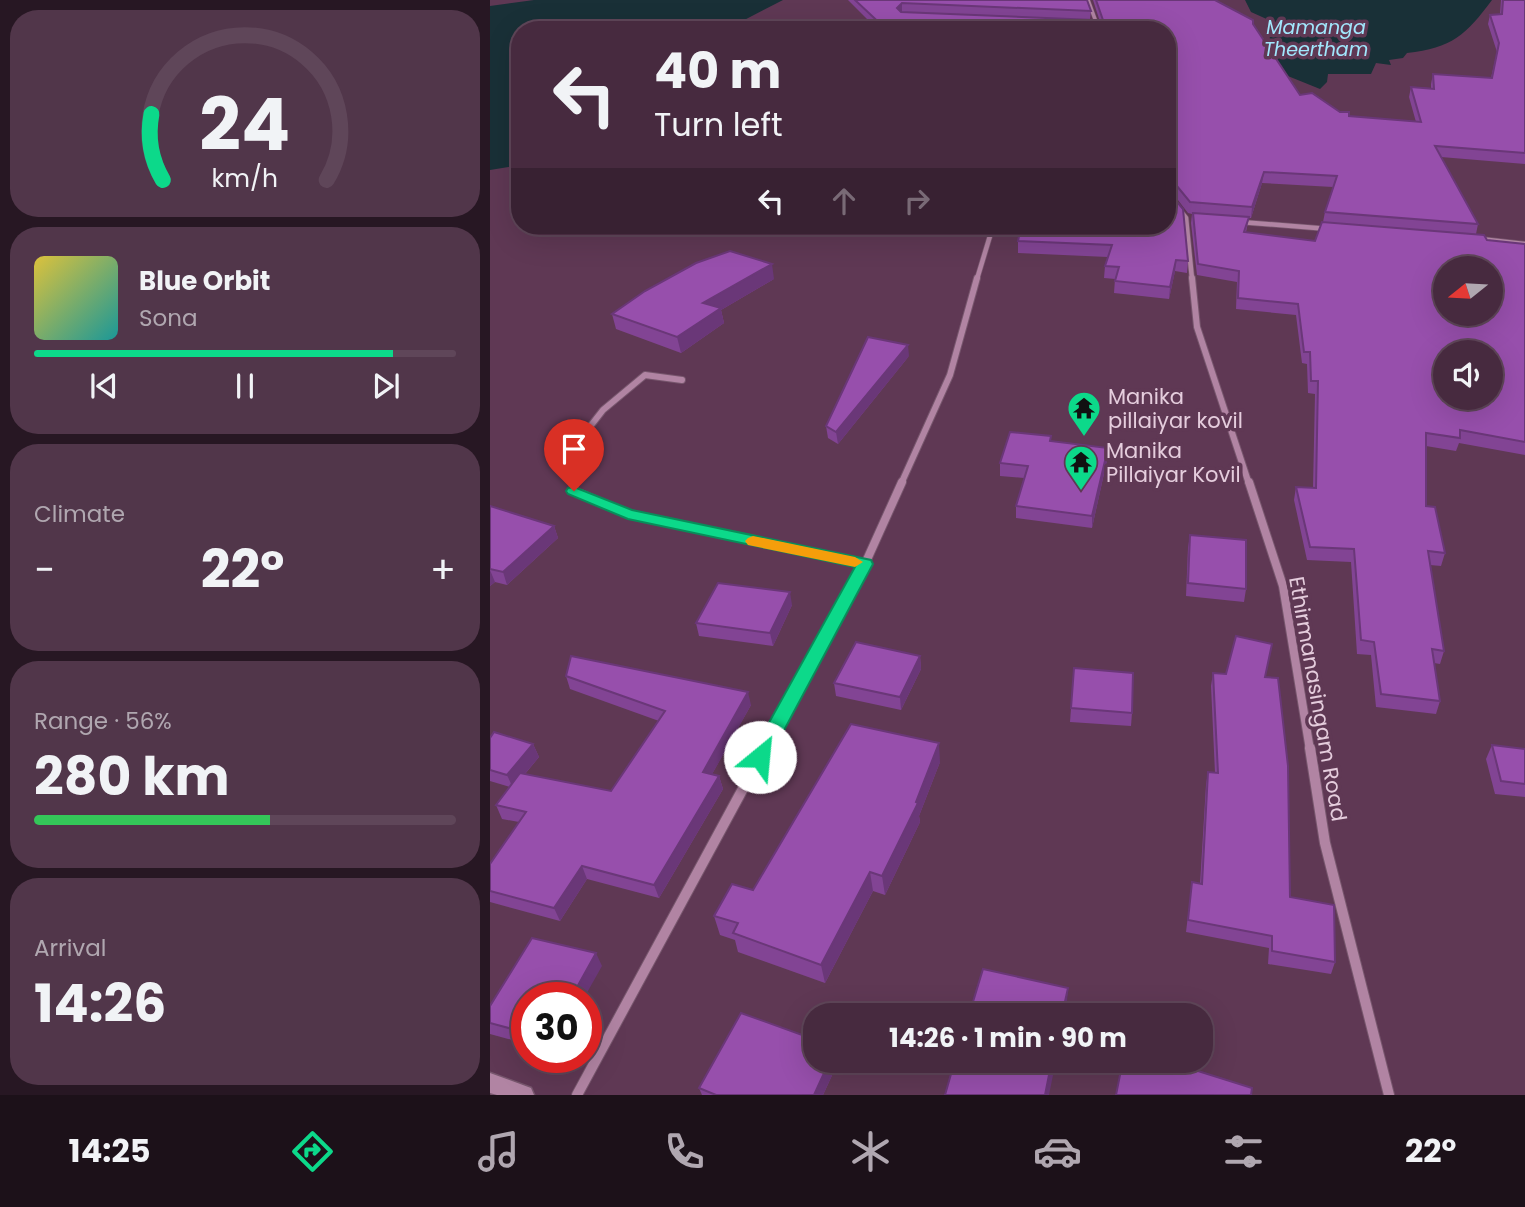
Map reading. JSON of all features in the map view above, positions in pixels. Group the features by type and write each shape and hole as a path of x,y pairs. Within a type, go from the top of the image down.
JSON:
{"street":[{"path":"1088,0 1096,21"},
{"path":"1176,205 1186,218 1200,219"},
{"name":"Ethirmanasingam Road","path":"1186,218 1196,327 1283,586 1325,844 1389,1095"},
{"path":"1227,221 1339,229"},
{"path":"577,1095 865,564 950,375 990,235"},
{"path":"1475,239 1525,244"},
{"path":"682,380 645,375 603,410 571,451 574,491 628,514 865,564"},
{"path":"490,1083 524,1095"}],"water":[{"path":"534,0 783,0 742,21 511,21 511,166 490,170 490,6"},
{"name":"Mamanga Theertham","path":"1245,0 1492,0 1457,38 1436,48 1407,53 1403,58 1389,60 1391,65 1376,63 1371,74 1328,74 1327,82 1320,89 1273,70 1273,61 1279,51 1271,47 1271,21 1251,12"}],"building":[{"path":"855,0 1087,0 1091,11 902,3 897,8 901,12 1095,21 877,21"},
{"path":"1096,0 1215,0 1253,20 1253,24 1300,95 1312,93 1340,112 1349,112 1349,116 1421,122 1411,87 1434,89 1433,74 1492,78 1499,43 1490,15 1502,14 1503,0 1525,0 1525,153 1435,146 1478,224 1325,212 1337,176 1264,172 1252,207 1190,202 1176,185 1176,21 1103,21"},
{"path":"1176,201 1183,209 1188,261 1176,260 1170,287 1115,281 1119,267 1105,266 1112,245 1018,241 1019,235 1176,235"},
{"path":"1193,213 1249,217 1244,232 1315,241 1322,222 1484,235 1487,240 1525,244 1525,442 1460,430 1460,438 1426,433 1426,506 1435,507 1445,553 1428,551 1444,651 1432,649 1440,701 1381,694 1374,642 1361,640 1354,549 1310,547 1296,487 1316,488 1318,381 1311,381 1310,352 1304,352 1298,304 1238,298 1239,271 1198,264"},
{"path":"730,251 772,264 703,303 721,308 677,337 612,314 645,291 696,263"},
{"path":"868,337 908,345 836,432 826,426"},
{"path":"1010,432 1051,436 1050,441 1108,448 1092,516 1016,506 1028,466 1000,463"},
{"path":"490,506 554,526 503,572 490,569"},
{"path":"1190,535 1246,540 1246,589 1188,583"},
{"path":"718,583 790,592 770,633 696,623"},
{"path":"1236,636 1272,644 1265,677 1278,678 1288,766 1290,897 1334,905 1335,962 1272,951 1272,936 1188,920 1192,882 1202,884 1208,772 1218,773 1213,673 1226,674"},
{"path":"856,642 920,656 900,697 834,683"},
{"path":"571,656 748,692 703,772 719,776 654,885 582,866 554,908 490,891 490,864 526,812 496,805 520,773 611,791 665,711 566,676"},
{"path":"1074,668 1133,673 1132,713 1071,708"},
{"path":"851,724 939,743 916,802 918,803 882,876 870,872 821,965 733,933 738,923 714,916 732,884 753,890"},
{"path":"494,732 533,744 507,775 490,770 490,738"},
{"path":"1492,745 1525,749 1525,784 1501,781"},
{"path":"532,938 596,953 580,982 511,982 511,1029 490,1023 490,1006"},
{"path":"983,969 1068,988 1065,1003 973,1003"},
{"path":"741,1013 803,1035 803,1073 824,1073 814,1095 716,1095 699,1088"},
{"path":"951,1073 1049,1073 1045,1095 945,1095"},
{"path":"1120,1073 1204,1073 1252,1088 1251,1095 1116,1095"}],"slow traffic":[{"path":"753,541 855,562"}],"place":[{"name":"Manika pillaiyar kovil","path":"1084,438"},
{"name":"Manika Pillaiyar Kovil","path":"1081,492"}],"route":[{"path":"574,491 628,514 865,564 760,757"}]}
